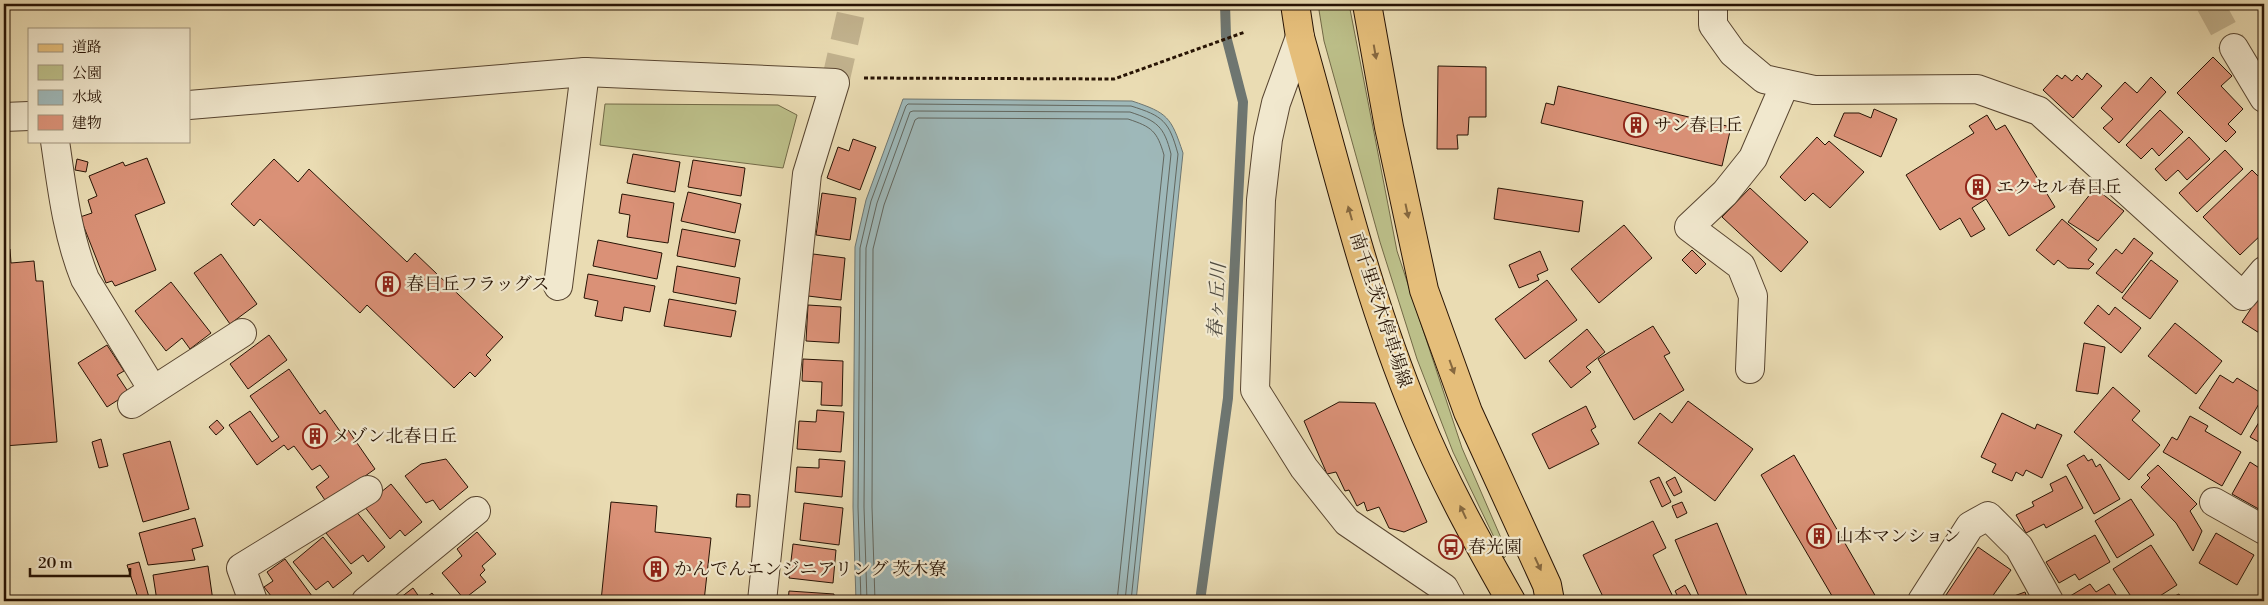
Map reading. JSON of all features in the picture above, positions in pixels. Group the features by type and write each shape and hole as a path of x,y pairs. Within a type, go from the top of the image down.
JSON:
{"main road":[{"name":"南千里茨木停車場線","path":"1295,4 1300,37 1376,305 1417,416 1473,534 1510,601"},
{"path":"1367,4 1389,127 1424,290 1468,412 1548,585 1550,601"}],"street":[{"path":"1713,4 1714,25 1733,54 1764,79 1814,90 1977,90 2038,111 2243,296 2264,271"},
{"path":"1300,37 1276,103 1268,139 1261,200 1255,390 1304,468 1347,522 1444,588 1451,601"},
{"path":"2234,48 2264,98"},
{"path":"558,286 585,72"},
{"path":"190,105 585,72 835,83 807,174 762,601"},
{"path":"1750,369 1753,296 1741,266 1689,227 1725,193 1753,158 1785,84"},
{"path":"4,117 28,116"},
{"path":"55,142 66,216 78,261 143,397 242,333"},
{"path":"253,601 241,568 368,490"},
{"path":"2214,502 2264,530"},
{"path":"366,601 476,510"},
{"path":"1922,601 1970,526 1988,516 2019,547 2049,601"}],"path":[{"path":"856,78 1114,78 1245,32"}],"green space":[{"path":"1318,4 1349,4 1397,251 1462,448 1508,554 1504,558 1453,452 1417,359 1380,242 1324,41"},
{"path":"605,104 778,105 797,115 783,168 600,145"}],"water":[{"path":"903,99 1132,101 1161,113 1175,131 1183,153 1136,601 856,601 853,507 855,247 866,200"}],"building":[{"path":"2213,57 2232,76 2221,86 2243,109 2228,124 2236,132 2226,142 2177,93"},
{"path":"1438,66 1486,67 1486,117 1469,117 1468,135 1457,135 1458,149 1437,149"},
{"path":"2087,73 2102,86 2073,118 2043,90 2057,75 2062,79 2065,75 2072,81 2077,75 2082,80"},
{"path":"2151,77 2166,92 2119,143 2103,128 2113,119 2101,108 2125,82 2137,93"},
{"name":"サン春日丘","path":"1558,86 1731,127 1722,166 1541,123 1546,103 1554,105"},
{"path":"1874,109 1897,119 1881,157 1834,136 1844,113 1859,113 1871,118"},
{"path":"2160,110 2183,132 2159,156 2152,148 2141,159 2126,145"},
{"name":"エクセル春日丘","path":"1987,115 1996,130 2005,125 2055,207 2009,236 1986,199 1972,208 1985,229 1971,237 1960,218 1940,230 1906,175 1974,133 1969,126"},
{"path":"1817,137 1825,145 1829,141 1864,172 1830,208 1813,193 1805,201 1780,177"},
{"path":"2189,137 2210,159 2187,180 2178,170 2166,181 2155,169"},
{"path":"853,139 876,147 860,190 827,178 838,147 849,151"},
{"path":"2225,150 2243,169 2197,212 2179,193"},
{"path":"633,154 680,162 675,192 627,183"},
{"path":"147,158 165,203 135,215 156,270 115,286 112,281 106,283 80,217 92,213 88,200 97,196 89,176 123,162 125,166"},
{"path":"77,159 88,162 86,172 75,170"},
{"name":"春日丘フラッグス","path":"274,159 298,182 309,169 407,262 415,253 503,337 486,355 491,360 475,377 470,372 454,388 367,305 360,313 260,219 254,226 231,204"},
{"path":"693,160 745,168 741,196 688,187"},
{"path":"2252,170 2264,182 2264,198 2261,201 2264,205 2264,232 2240,255 2203,217"},
{"path":"1498,188 1583,201 1579,232 1494,219"},
{"path":"1750,188 1808,242 1781,272 1722,217"},
{"path":"2095,188 2124,211 2098,241 2068,222"},
{"path":"688,192 741,204 735,233 681,221"},
{"path":"822,193 856,198 850,240 816,235"},
{"path":"622,194 674,203 668,243 627,237 630,215 619,213"},
{"path":"2062,219 2097,249 2088,260 2094,264 2089,269 2068,268 2058,260 2054,265 2036,250"},
{"path":"1624,225 1652,258 1599,303 1571,269"},
{"path":"682,229 740,240 735,267 677,256"},
{"path":"2134,238 2153,253 2122,293 2096,273 2116,249 2122,254"},
{"path":"598,240 662,253 657,279 593,266"},
{"path":"10,249 11,263 34,261 36,281 43,281 57,442 4,446 4,250"},
{"path":"1692,250 1706,264 1696,274 1682,260"},
{"path":"1540,251 1548,270 1537,275 1539,280 1519,288 1509,265"},
{"path":"221,254 257,304 230,324 194,273"},
{"path":"813,254 845,258 841,300 808,296"},
{"path":"2151,260 2178,281 2150,319 2122,298"},
{"path":"677,266 740,278 736,304 673,292"},
{"path":"588,274 655,286 650,312 624,307 622,321 595,316 598,301 584,298"},
{"path":"1547,280 1577,320 1525,359 1495,319"},
{"path":"171,282 211,333 190,349 182,338 166,351 135,311"},
{"path":"2258,298 2264,302 2264,336 2242,322"},
{"path":"669,299 736,311 731,337 664,326"},
{"path":"808,305 841,307 839,343 806,341"},
{"path":"2098,305 2109,315 2115,307 2141,328 2121,353 2084,323"},
{"path":"2175,323 2222,361 2196,394 2148,356"},
{"path":"1653,326 1670,353 1664,356 1684,390 1634,420 1598,359"},
{"path":"1587,329 1605,352 1586,367 1591,372 1571,388 1549,361"},
{"path":"269,335 287,360 248,389 230,364"},
{"path":"2084,343 2105,347 2098,394 2076,391"},
{"path":"107,345 124,371 117,375 129,393 107,407 78,363"},
{"path":"803,359 843,361 842,406 821,405 822,382 802,381"},
{"name":"メゾン北春日丘","path":"289,369 320,414 325,410 342,434 348,430 375,469 327,503 316,487 329,477 320,465 312,470 294,446 288,450 284,445 257,465 229,425 250,411 272,442 279,437 250,396"},
{"path":"2220,375 2233,383 2237,378 2264,395 2241,435 2199,408"},
{"path":"2113,387 2140,411 2132,420 2160,445 2129,480 2074,432"},
{"path":"1688,401 1753,449 1715,501 1638,443 1660,413 1672,423"},
{"path":"1339,402 1375,403 1427,522 1404,532 1389,528 1379,507 1367,511 1364,502 1357,506 1349,490 1345,491 1336,472 1327,474 1304,421"},
{"path":"1586,406 1596,427 1591,430 1599,444 1549,469 1532,434"},
{"path":"817,410 844,412 841,452 797,449 799,421 816,422"},
{"path":"2002,413 2035,429 2037,424 2062,435 2042,478 2026,470 2023,476 2016,472 2012,481 1992,472 1996,464 1981,457"},
{"path":"2264,414 2264,445 2250,437"},
{"path":"2190,416 2208,426 2205,431 2241,452 2222,486 2163,452 2172,437 2177,440"},
{"path":"217,420 224,428 216,435 209,427"},
{"path":"101,439 108,466 99,468 92,442"},
{"path":"170,441 189,509 143,522 123,454"},
{"name":"山本マンション","path":"1794,455 1876,597 1868,601 1835,601 1761,475"},
{"path":"2084,455 2088,461 2092,459 2096,467 2100,464 2120,499 2094,514 2067,465"},
{"path":"446,459 468,487 440,510 433,500 426,503 405,476 421,464"},
{"path":"819,459 845,461 842,497 795,492 797,467 819,468"},
{"path":"2250,462 2264,471 2264,512 2232,494"},
{"path":"2158,465 2197,504 2190,511 2202,531 2193,551 2176,523 2141,487 2150,478 2147,475"},
{"path":"2066,476 2083,508 2046,528 2044,524 2026,533 2016,515 2034,506 2032,502 2053,491 2050,484"},
{"path":"1659,477 1671,502 1662,507 1650,481"},
{"path":"1675,477 1682,492 1674,496 1666,482"},
{"path":"391,484 422,522 405,536 400,530 390,539 364,506"},
{"path":"737,494 750,495 750,507 736,507"},
{"path":"2131,499 2154,535 2117,558 2095,521"},
{"name":"かんでんエンジニアリング 茨木寮","path":"611,502 657,506 655,532 711,538 704,601 601,601"},
{"path":"1682,502 1687,513 1677,518 1672,506"},
{"path":"804,503 843,508 839,545 800,540"},
{"path":"355,510 385,547 368,562 363,555 351,564 326,533"},
{"path":"195,518 203,546 192,549 195,560 148,565 139,533"},
{"path":"1653,521 1666,548 1653,555 1675,601 1605,601 1583,555"},
{"path":"1717,523 1749,601 1701,601 1675,540"},
{"path":"477,532 496,554 482,566 485,570 480,575 486,582 464,599 442,573 462,556 457,549"},
{"path":"2216,533 2254,555 2237,585 2199,563"},
{"path":"2095,535 2110,562 2079,580 2075,574 2059,583 2046,562"},
{"path":"323,537 352,573 333,588 328,581 316,590 293,562"},
{"path":"793,544 836,550 833,583 789,578"},
{"path":"2151,545 2177,585 2152,601 2134,601 2113,569"},
{"path":"1978,547 2011,570 1989,601 1942,601"},
{"path":"285,559 312,596 305,601 275,601 264,587 273,581 267,572"},
{"path":"139,562 150,601 139,601 127,565"},
{"path":"208,566 213,601 157,601 153,575"},
{"path":"2090,584 2096,592 2109,584 2120,601 2062,601"},
{"path":"1685,585 1694,601 1680,601 1675,591"},
{"path":"413,588 422,601 396,601"},
{"path":"789,591 834,594 834,601 788,601"},
{"path":"2025,592 2028,601 2013,601 2016,600 2014,596"},
{"path":"432,593 438,601 422,601"},
{"path":"2179,594 2183,601 2164,601"}],"waterway":[{"name":"春ヶ丘川","path":"1200,601 1228,398 1243,102 1226,36 1225,4"}],"tunnel":[{"path":"835,83 853,4"},
{"path":"2210,4 2234,48"}],"place":[{"name":"サン春日丘","path":"1636,125"},
{"name":"エクセル春日丘","path":"1978,187"},
{"name":"春日丘フラッグス","path":"388,284"},
{"name":"メゾン北春日丘","path":"315,436"},
{"name":"山本マンション","path":"1819,536"},
{"name":"春光園","path":"1451,547"},
{"name":"かんでんエンジニアリング 茨木寮","path":"656,569"}]}
